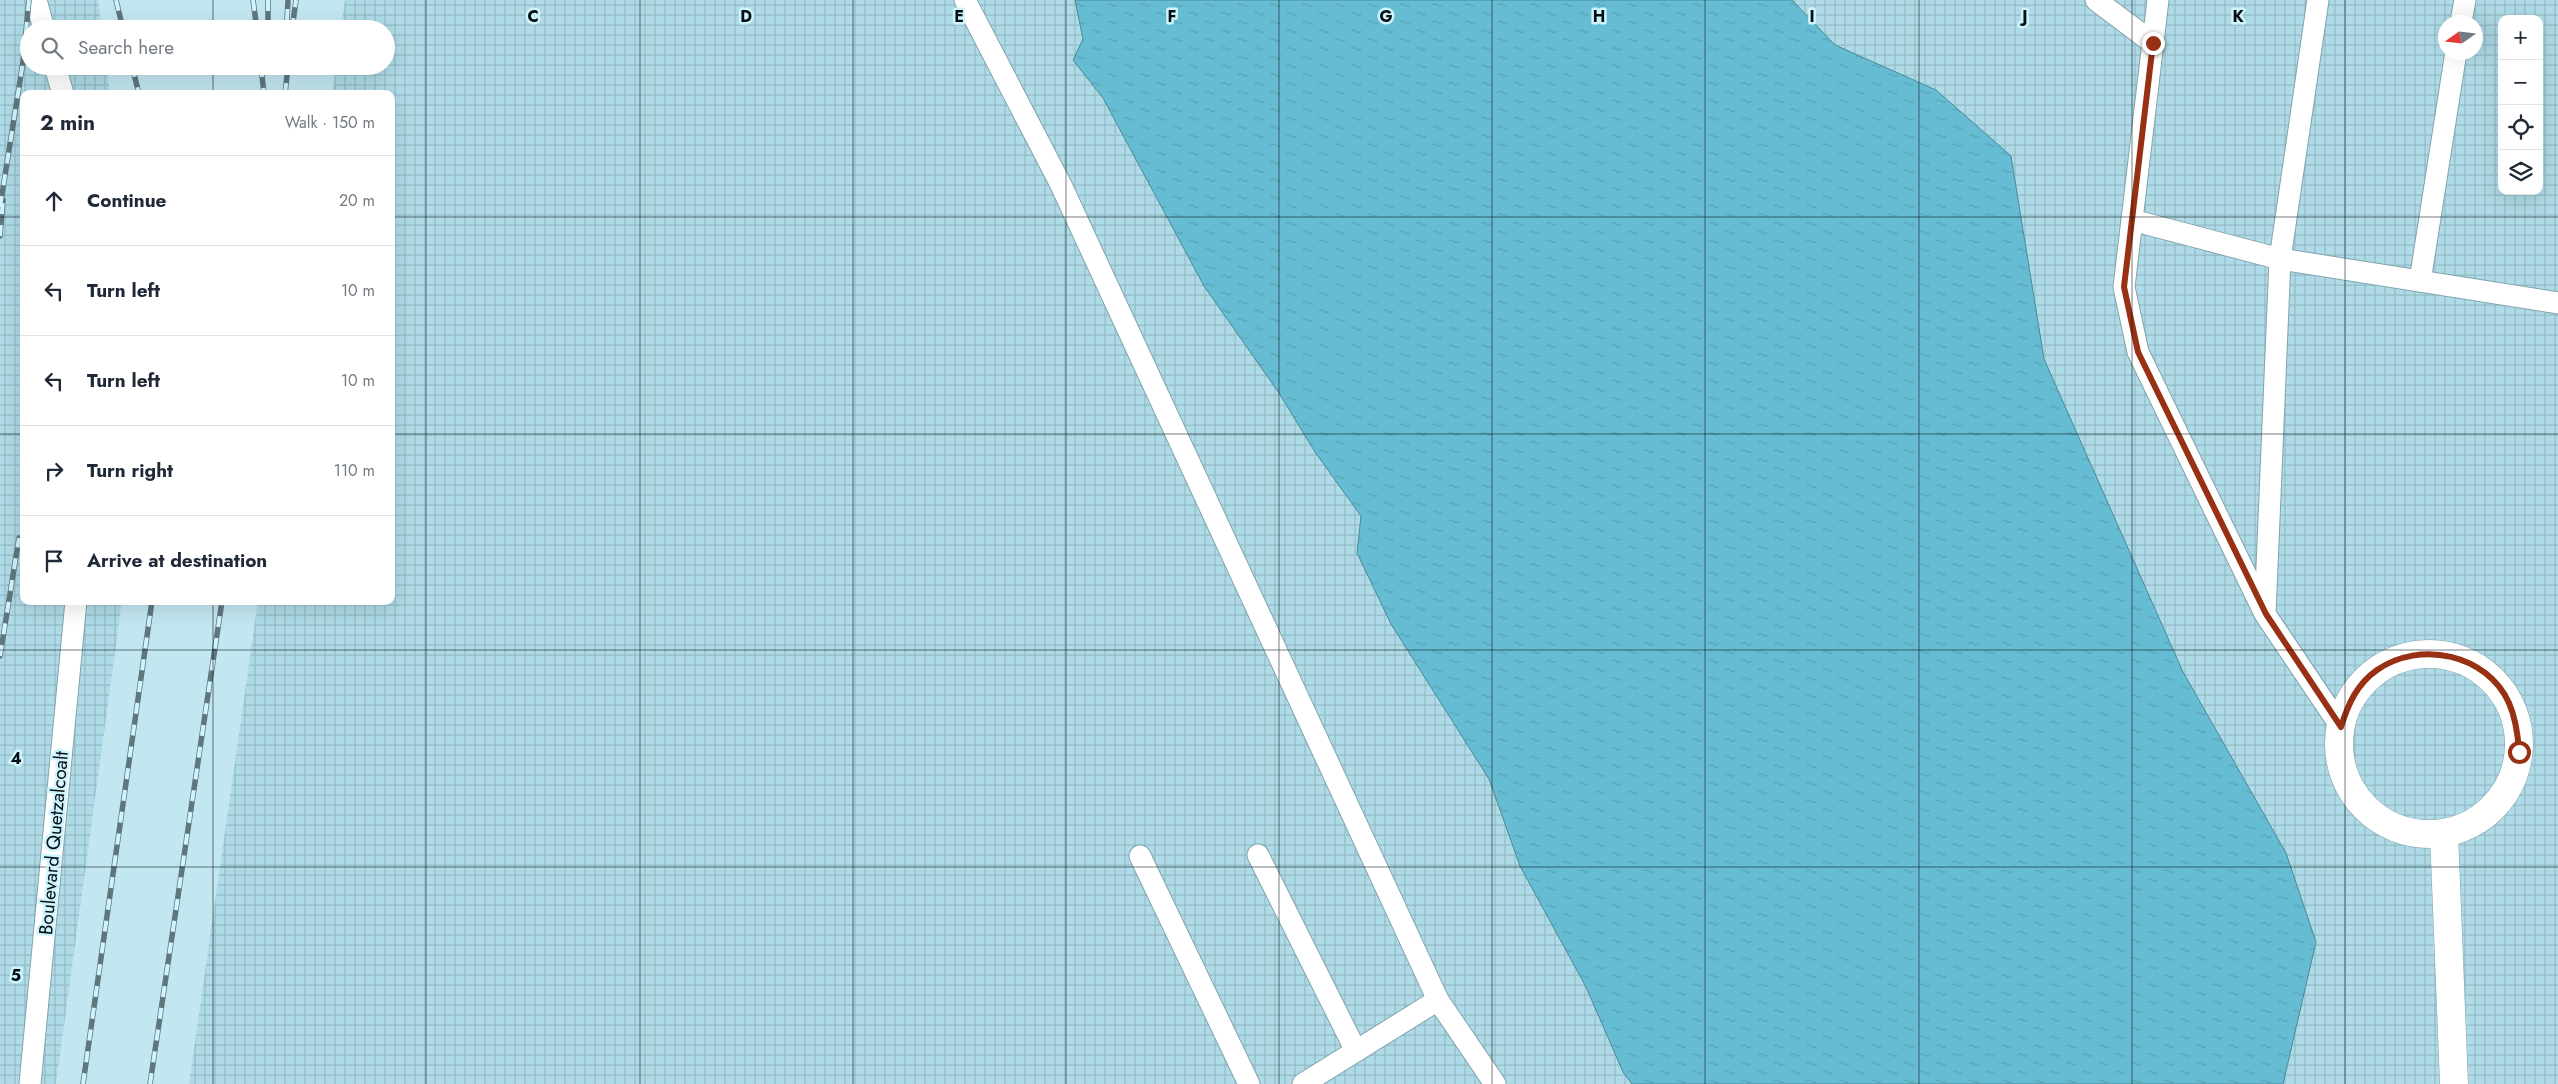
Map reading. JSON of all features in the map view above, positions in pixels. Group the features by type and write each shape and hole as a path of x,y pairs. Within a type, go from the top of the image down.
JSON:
{"street":[{"path":"2424,654 2450,656 2474,665 2494,681 2509,702 2517,726 2519,752 2513,777 2501,799 2482,817 2464,828 2444,833 2424,834 2403,830 2383,821 2366,807 2352,790 2344,770 2340,749 2341,727 2347,706 2358,688 2377,670 2400,658 2424,654"},
{"path":"2444,833 2454,1084"}],"lane":[{"path":"36,0 42,20"},
{"path":"964,0 1060,185 1438,1000 1495,1084"},
{"path":"2096,0 2153,43"},
{"path":"2158,0 2124,287 2138,352 2266,614 2341,727"},
{"path":"2266,614 2280,259 2318,0"},
{"path":"2462,15 2465,0"},
{"path":"2420,281 2455,60"},
{"path":"58,75 62,90"},
{"path":"2132,220 2280,259 2558,303"},
{"name":"Boulevard Quetzalcoalt","path":"30,1084 76,605"},
{"path":"1258,855 1356,1051"},
{"path":"1140,856 1249,1084"},
{"path":"1304,1084 1438,1000"}],"shaded area":[{"path":"0,0 98,0 101,20 20,20 20,75 108,75 110,90 20,90 20,605 121,605 56,1084 0,1084"},
{"path":"345,0 2558,0 2558,1084 189,1084 257,605 395,605 395,90 333,90 335,75 395,75 395,20 342,20"}],"water":[{"path":"1075,0 1792,0 1835,45 1936,90 2011,156 2044,359 2183,672 2286,853 2316,942 2283,1084 1632,1084 1623,1072 1586,987 1520,866 1489,779 1391,624 1357,553 1361,516 1315,452 1279,393 1204,286 1103,98 1073,60 1083,39"}],"railway":[{"path":"27,20 29,0"},
{"path":"116,0 121,20"},
{"path":"253,0 256,20"},
{"path":"268,0 268,20"},
{"path":"287,20 288,0"},
{"path":"293,20 296,0"},
{"path":"0,207 21,75"},
{"path":"134,75 138,90"},
{"path":"262,75 264,90"},
{"path":"285,90 287,75"},
{"path":"0,236 3,200"},
{"path":"0,656 19,538"},
{"path":"83,1084 151,605"},
{"path":"150,1084 221,605"}],"route":[{"path":"2153,43 2124,287 2138,352 2266,614 2341,727 2347,706 2358,688 2377,670 2400,658 2424,654 2450,656 2474,665 2494,681 2509,702 2517,726 2519,752"}]}
